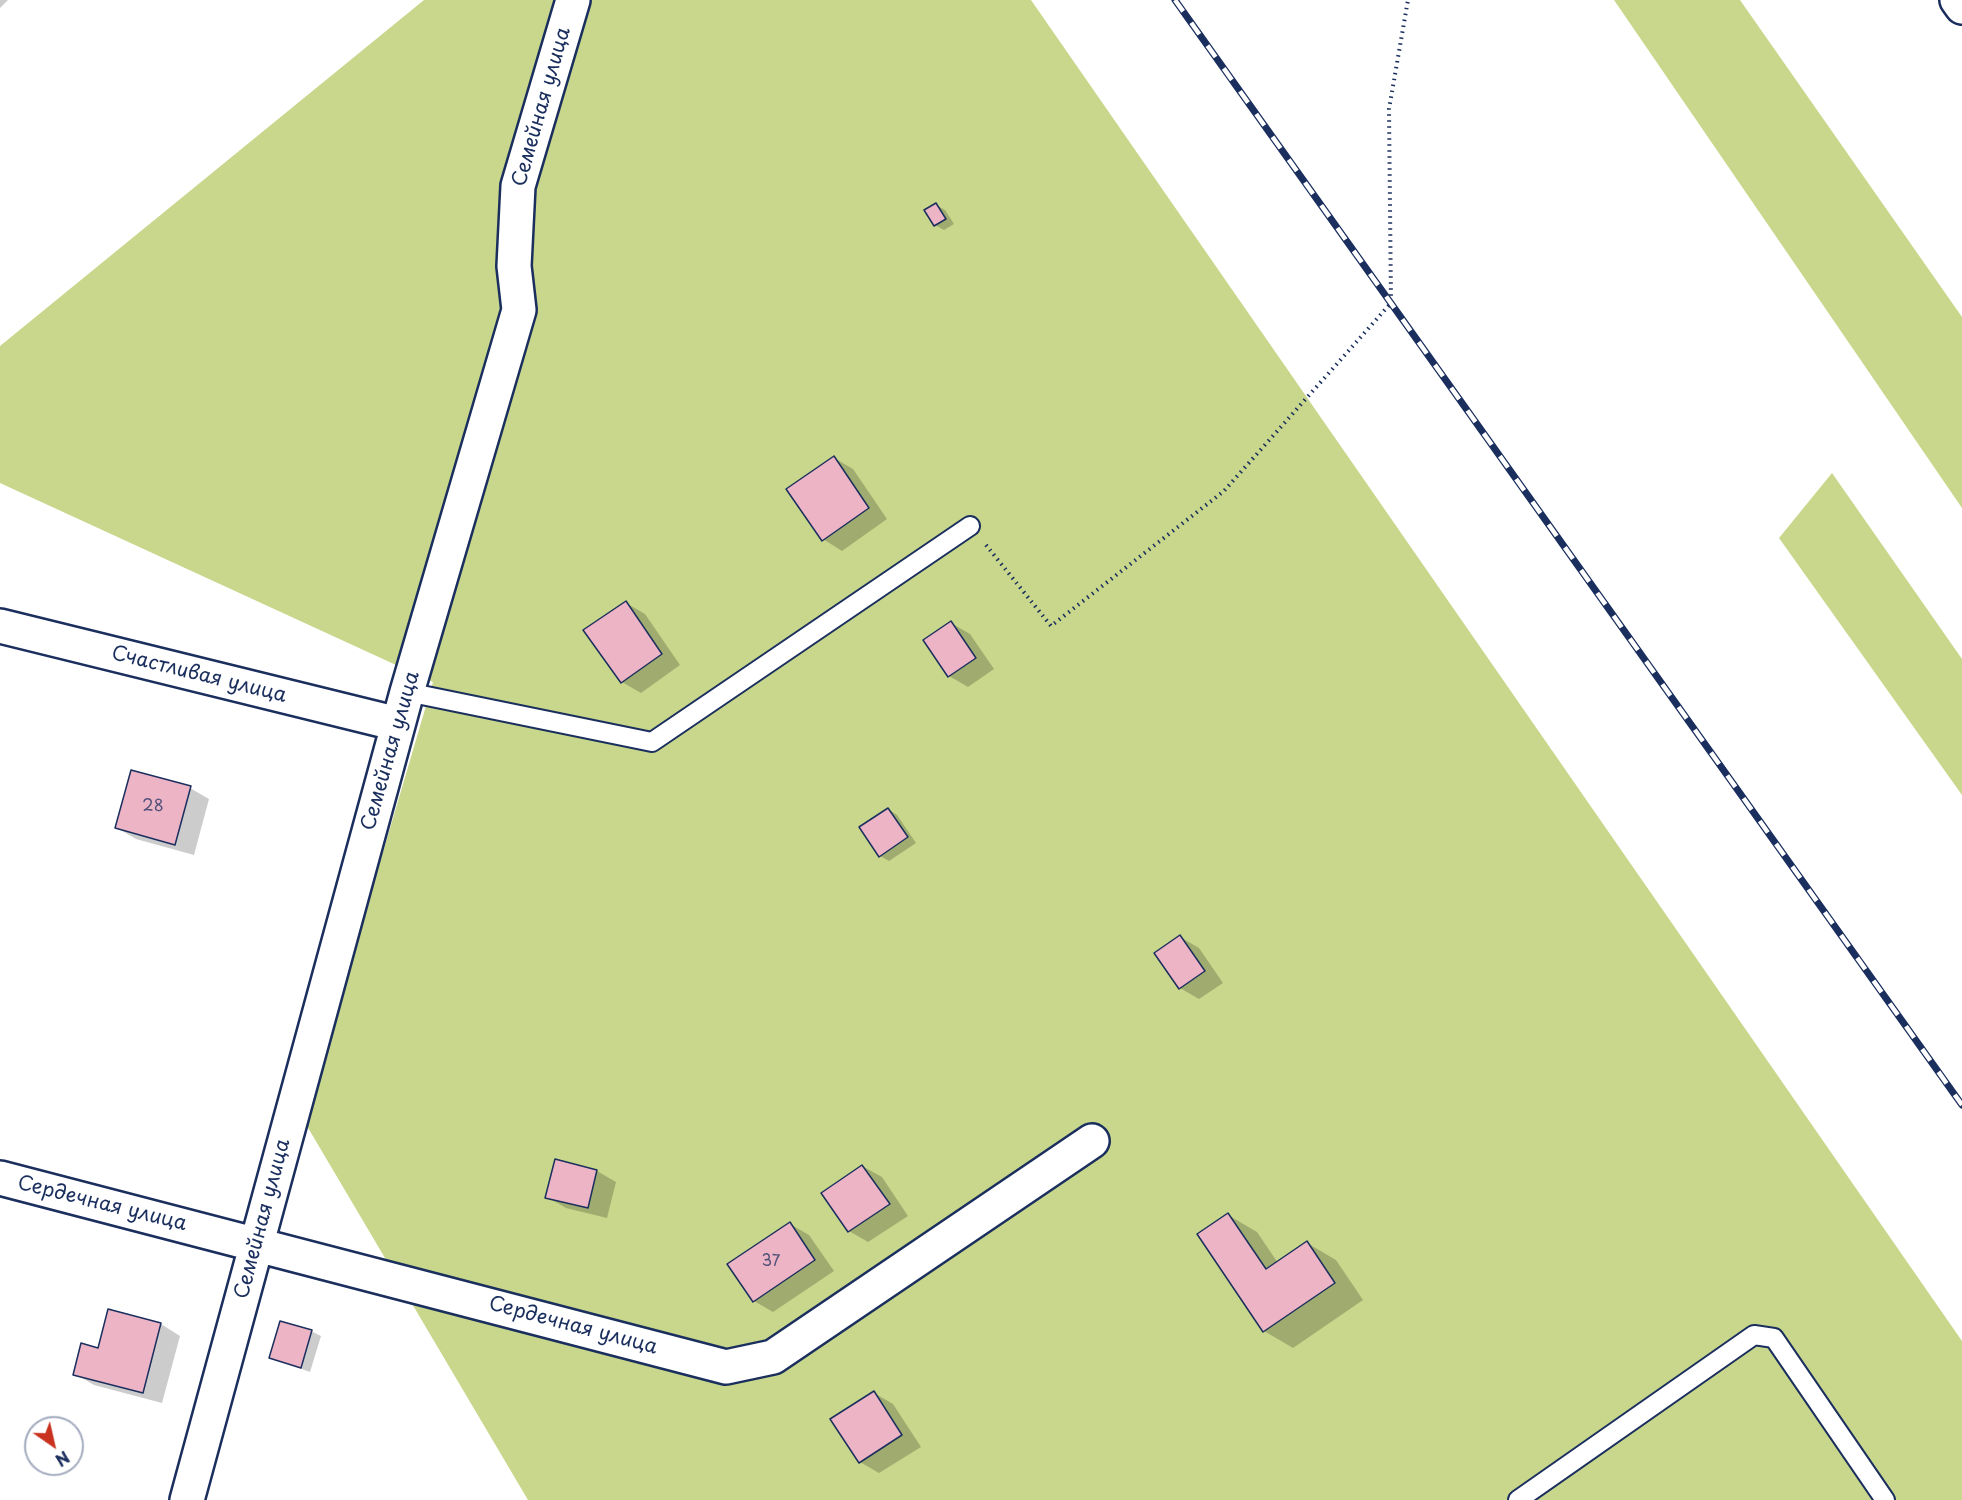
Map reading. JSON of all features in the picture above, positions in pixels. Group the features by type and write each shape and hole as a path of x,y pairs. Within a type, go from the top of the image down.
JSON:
{"street":[{"name":"Семейная улица","path":"186,1500 398,724 519,310 514,266 518,186 573,0"},
{"path":"1957,0 1962,7"},
{"name":"Счастливая улица","path":"0,626 398,724"},
{"name":"Сердечная улица","path":"0,1178 726,1366 773,1357 1092,1141"}],"lane":[{"path":"407,692 652,742 970,526"},
{"path":"1518,1500 1754,1335 1774,1338 1885,1500"}],"path":[{"path":"970,526 1051,626 1224,491 1391,303 1389,109 1408,0"}],"green space":[{"path":"424,0 1031,0 1962,1341 1962,1500 528,1500 304,1121 433,682 0,483 0,346"},
{"path":"1614,0 1740,0 1962,317 1962,508"},
{"path":"1832,473 1962,659 1962,795 1779,538"}],"building":[{"path":"936,203 946,219 934,226 924,210"},
{"path":"834,456 869,508 822,541 786,489"},
{"path":"626,601 662,654 621,683 583,630"},
{"path":"951,621 976,658 948,677 923,640"},
{"path":"131,770 191,786 175,845 115,828"},
{"path":"888,808 908,837 879,857 859,827"},
{"path":"1180,935 1205,971 1179,989 1154,953"},
{"path":"555,1159 597,1170 588,1208 545,1198"},
{"path":"862,1165 890,1204 848,1232 821,1193"},
{"path":"1228,1213 1266,1269 1307,1241 1335,1283 1263,1332 1197,1234"},
{"path":"790,1222 815,1260 753,1302 727,1264"},
{"path":"108,1309 161,1323 143,1393 73,1375 81,1343 98,1348"},
{"path":"280,1321 312,1330 301,1368 269,1358"},
{"path":"874,1391 902,1435 859,1463 830,1419"}],"railway":[{"path":"1175,0 1962,1105"}]}
